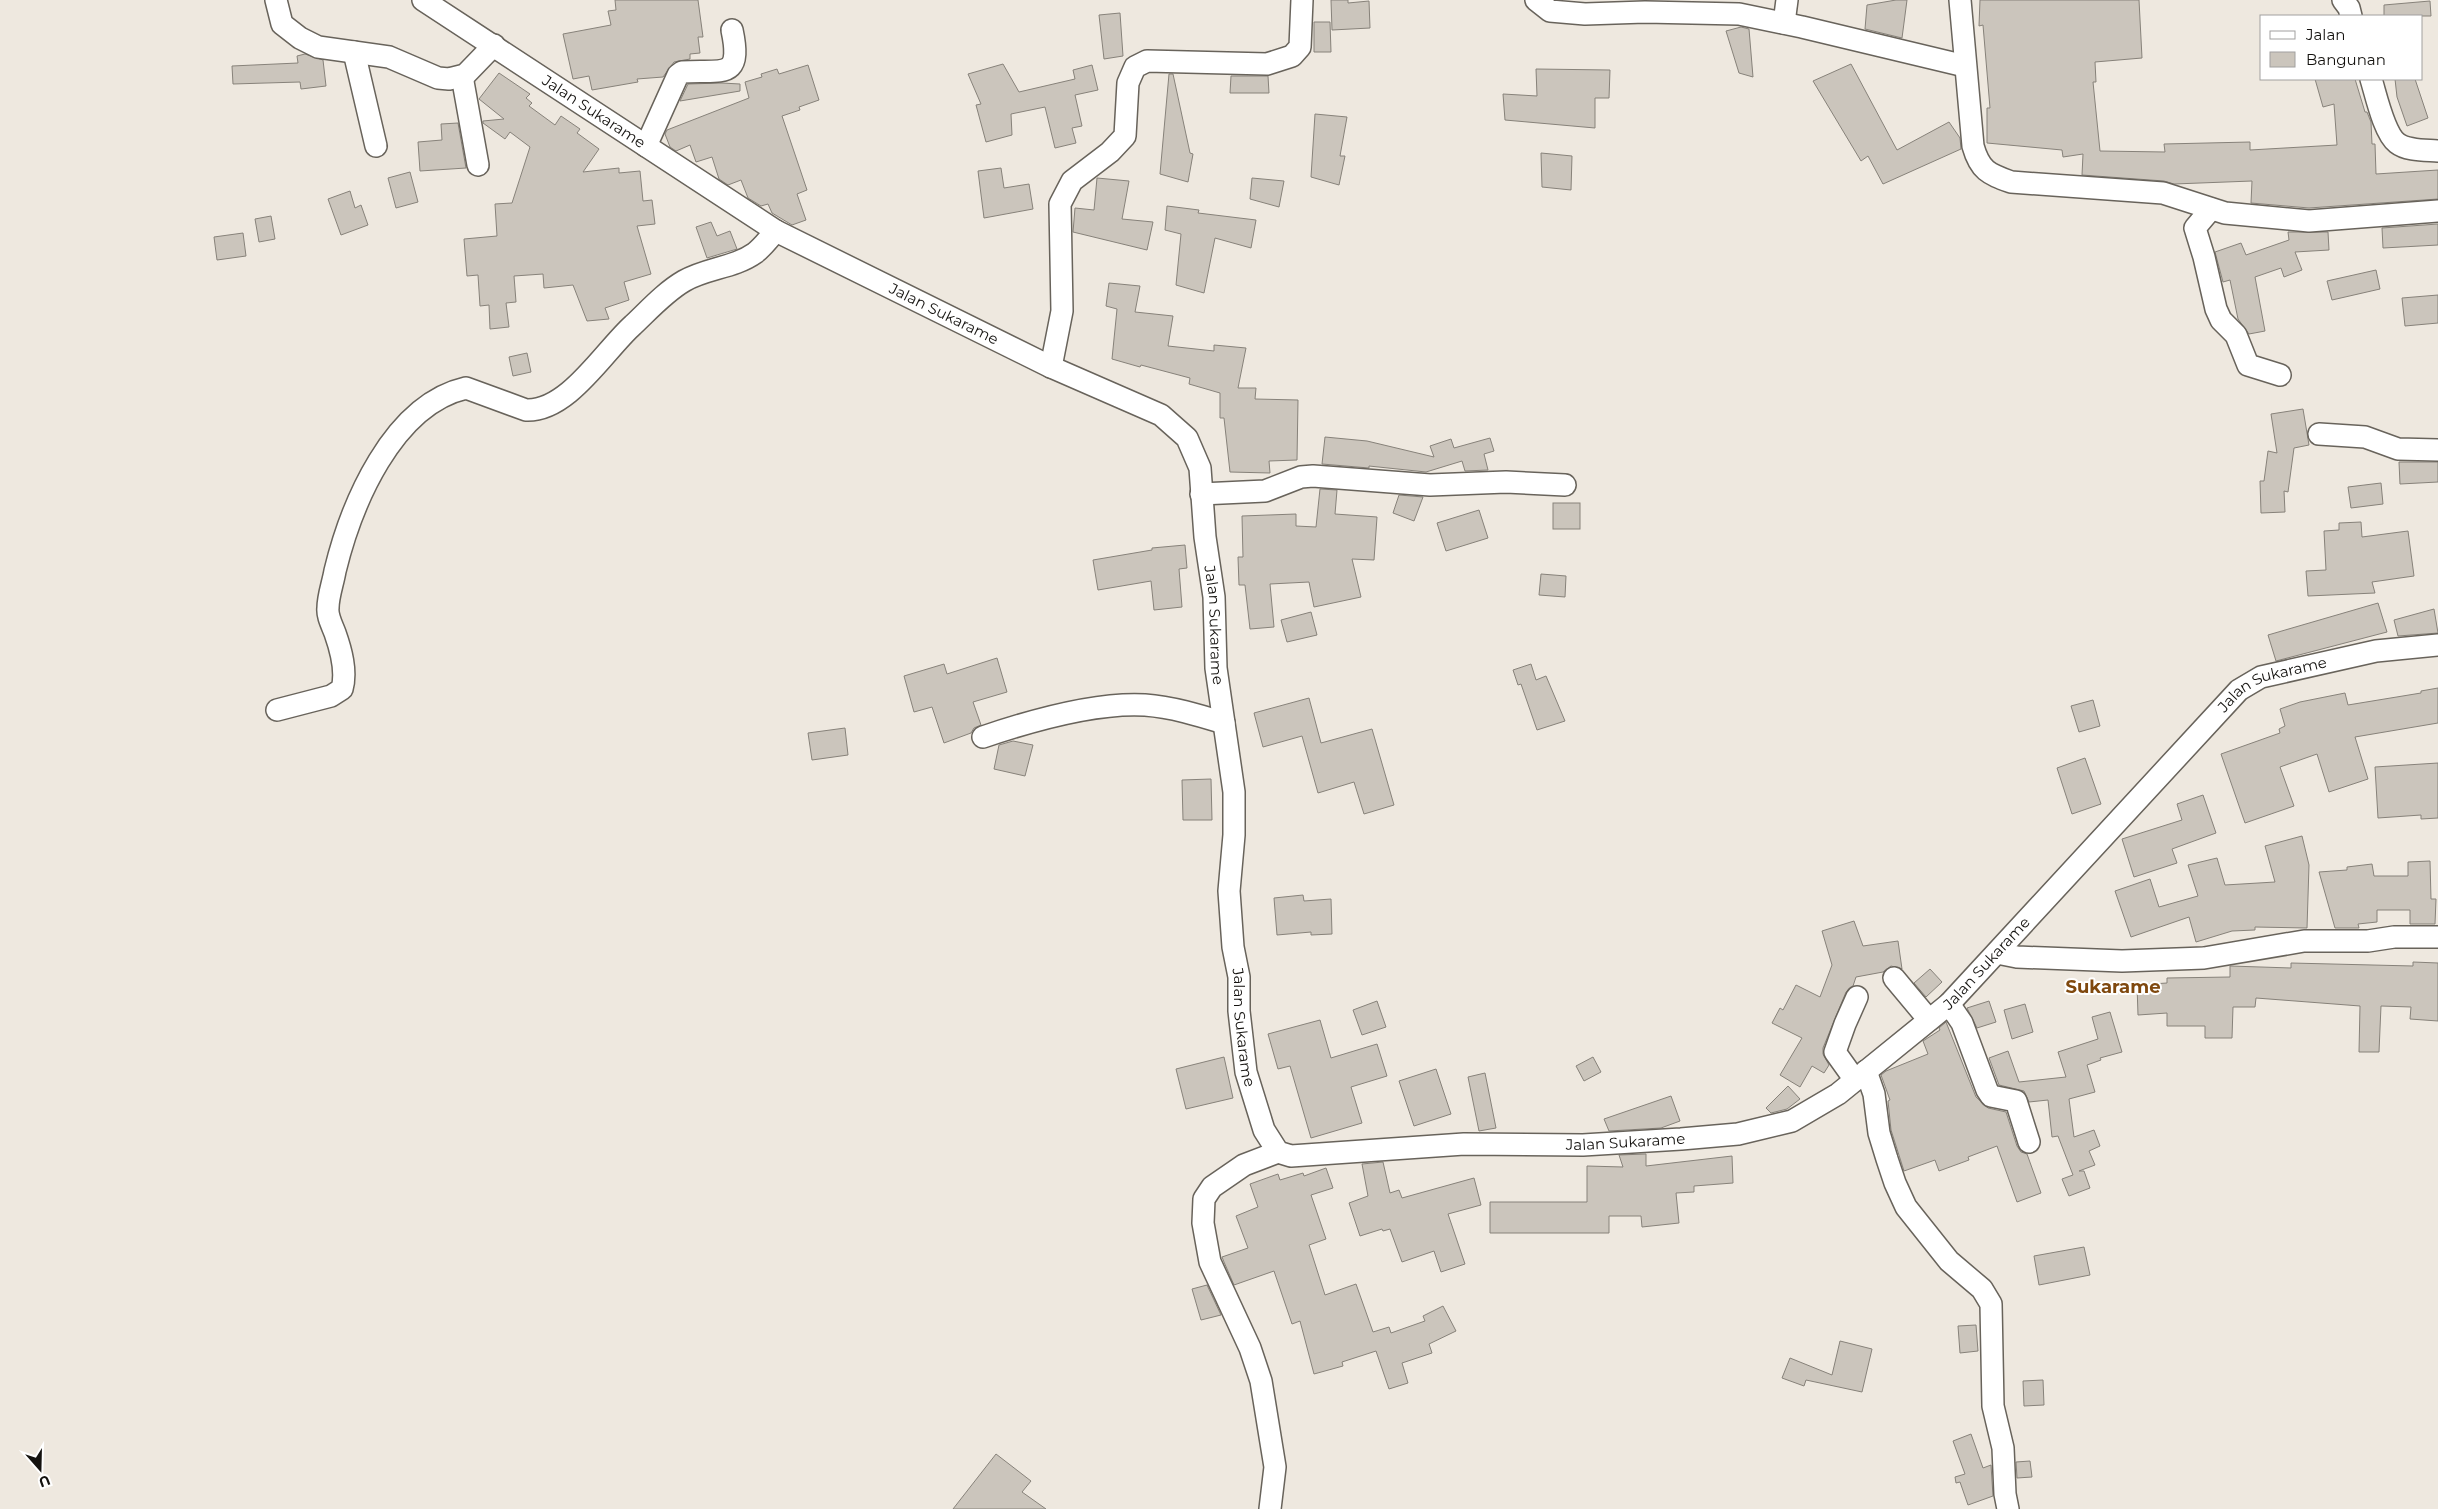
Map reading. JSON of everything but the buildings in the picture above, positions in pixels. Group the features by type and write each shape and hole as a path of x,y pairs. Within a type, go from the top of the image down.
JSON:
{"street":[{"path":"276,0 282,24 300,38 328,50 389,57 438,78 462,76 472,69 494,45"},
{"name":"Jalan Sukarame","path":"423,0 776,231 1051,367 1169,421 1187,438 1200,468 1201,494 1214,597 1216,668 1234,792 1234,835 1229,891 1233,947 1239,977 1239,1011 1246,1072 1264,1130 1278,1152 1291,1156 1464,1144 1583,1145 1738,1134 1792,1121 1838,1094 1949,1004 2097,846 2225,703 2239,690 2262,677 2376,651 2438,645"},
{"path":"1051,367 1062,311 1060,204 1072,181 1110,152 1125,136 1128,83 1135,67 1147,61 1267,64 1292,56 1300,47 1302,0"},
{"path":"1536,0 1550,11 1585,14 1645,12 1739,14 1965,66"},
{"path":"1784,23 1787,0"},
{"path":"1960,0 1973,146 1978,162 1990,174 2011,182 2163,193 2225,213 2309,221 2438,211"},
{"path":"2343,0 2349,8 2351,15"},
{"path":"646,146 678,75 687,72 723,70 733,65 736,59 736,47 732,30"},
{"path":"354,52 376,146"},
{"path":"462,76 478,165"},
{"path":"2370,80 2388,133 2396,143 2408,148 2438,151"},
{"path":"2211,209 2195,228 2216,309 2221,320 2236,334 2248,365 2280,375"},
{"path":"278,710 331,696 342,689 344,681 340,649 327,609 340,550 354,510 367,483 404,426 424,409 443,397 466,388 526,410 535,410 552,404 562,398 584,377 630,328 668,293 685,281 735,263 754,253 776,231"},
{"path":"2319,434 2366,437 2398,449 2438,450"},
{"path":"1201,494 1265,491 1301,477 1313,476 1430,485 1506,482 1565,485"},
{"path":"983,736 1026,723 1100,708 1133,705 1162,707 1224,723"},
{"path":"1997,953 2017,957 2091,960 2204,958 2304,941 2368,941 2394,937 2438,937"},
{"path":"1894,978 1929,1020"},
{"path":"1858,997 1845,1024 1835,1052 1861,1076 1874,1094 1879,1133 1895,1183 1906,1207 1949,1261 1982,1289 1991,1304 1994,1406 2003,1448 2005,1494 2008,1509"},
{"path":"1949,1004 1962,1023 1989,1093 1993,1097 2016,1101 2029,1142"},
{"path":"1270,1509 1275,1467 1261,1381 1250,1348 1213,1270 1203,1223 1204,1199 1212,1187 1244,1165 1278,1152"}],"district":[{"name":"Sukarame","path":"2113,987"}]}
